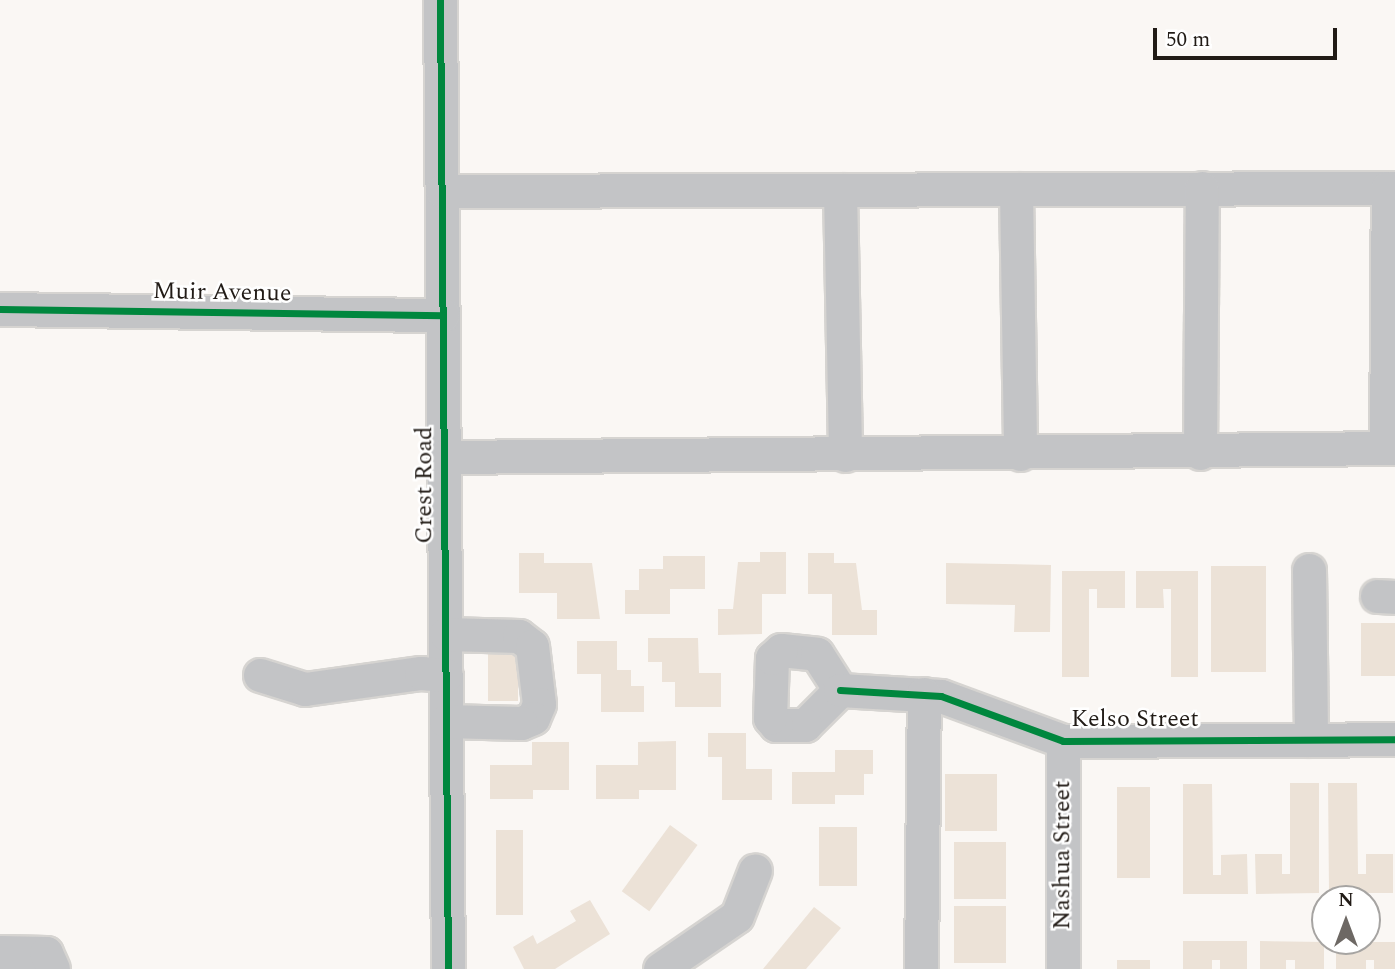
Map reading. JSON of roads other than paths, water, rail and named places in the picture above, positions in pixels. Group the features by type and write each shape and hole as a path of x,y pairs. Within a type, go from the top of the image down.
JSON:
{"street":[{"name":"Crest Road","path":"440,0 447,969"},
{"path":"1200,453 1202,188"},
{"path":"442,191 1392,188 1391,448 1200,453 444,457"},
{"path":"1016,189 1020,454"},
{"path":"840,190 845,455"},
{"name":"Muir Avenue","path":"0,309 443,315"},
{"path":"1309,570 1311,740"},
{"path":"446,634 519,636 532,646 539,704 533,719 521,723 446,721"},
{"path":"260,675 305,689 421,673 446,675"},
{"name":"Kelso Street","path":"840,690 924,694 989,711 1063,741 1395,739"},
{"path":"921,969 924,694"},
{"name":"Nashua Street","path":"1063,741 1063,969"},
{"path":"660,969 737,916 755,870"},
{"path":"0,952 46,953 53,969"}]}
